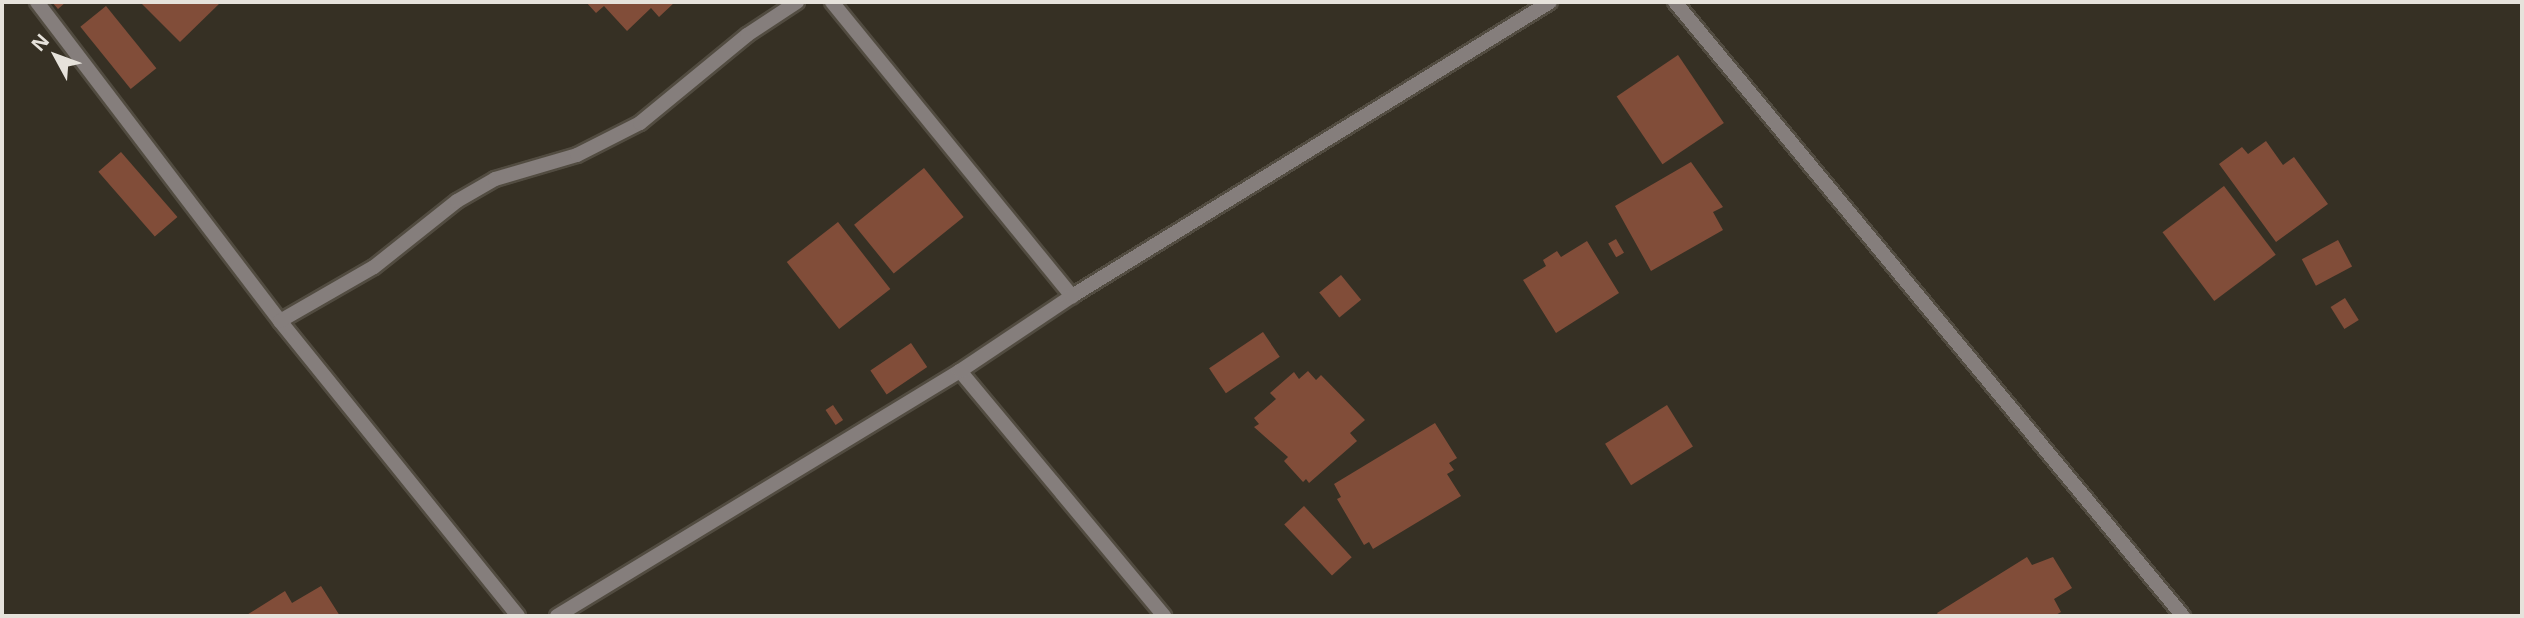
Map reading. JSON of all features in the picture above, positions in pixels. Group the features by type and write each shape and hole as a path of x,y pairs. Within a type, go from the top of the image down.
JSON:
{"street":[{"path":"37,2 280,321 518,616"},
{"path":"280,321 374,267 457,201 495,179 577,155 640,123 747,35 797,2"},
{"path":"832,2 1072,296"},
{"path":"557,616 960,371 1072,296 1550,2"},
{"path":"1675,2 2183,616"},
{"path":"960,371 1164,616"}],"building":[{"path":"52,2 66,2 58,9"},
{"path":"140,2 221,2 180,42"},
{"path":"586,2 675,2 659,17 651,8 627,31 604,6 596,13"},
{"path":"106,6 156,68 131,89 80,27"},
{"path":"1678,55 1724,123 1663,164 1617,96"},
{"path":"2266,141 2283,165 2294,157 2328,204 2276,242 2219,164 2242,147 2248,154"},
{"path":"121,152 177,217 155,237 98,172"},
{"path":"1691,162 1723,207 1713,212 1723,230 1651,271 1615,206"},
{"path":"924,168 964,217 894,274 854,225"},
{"path":"2224,186 2276,255 2214,301 2163,232"},
{"path":"838,222 890,289 839,329 787,262"},
{"path":"1616,239 1624,253 1616,257 1608,244"},
{"path":"2338,240 2352,266 2316,286 2302,259"},
{"path":"1587,241 1619,293 1556,333 1523,280 1546,266 1543,260 1557,251 1561,257"},
{"path":"1341,275 1361,300 1339,317 1319,293"},
{"path":"2345,298 2359,320 2344,329 2331,307"},
{"path":"1263,332 1280,357 1226,393 1209,368"},
{"path":"911,343 927,367 887,394 870,370"},
{"path":"1308,371 1316,380 1321,375 1365,420 1350,433 1357,441 1309,483 1306,479 1303,482 1284,461 1288,457 1254,427 1259,424 1254,418 1276,399 1270,393 1294,372 1299,379"},
{"path":"833,405 843,420 836,425 826,410"},
{"path":"1667,405 1693,447 1631,485 1605,444"},
{"path":"1435,423 1457,458 1449,463 1454,470 1447,474 1461,496 1373,549 1369,542 1364,545 1337,499 1341,497 1334,484"},
{"path":"1304,506 1352,557 1332,576 1284,524"},
{"path":"2027,557 2032,565 2053,557 2072,588 2054,599 2061,612 2054,616 1939,616 1937,613"},
{"path":"321,586 340,616 245,616 285,591 292,603"}]}
